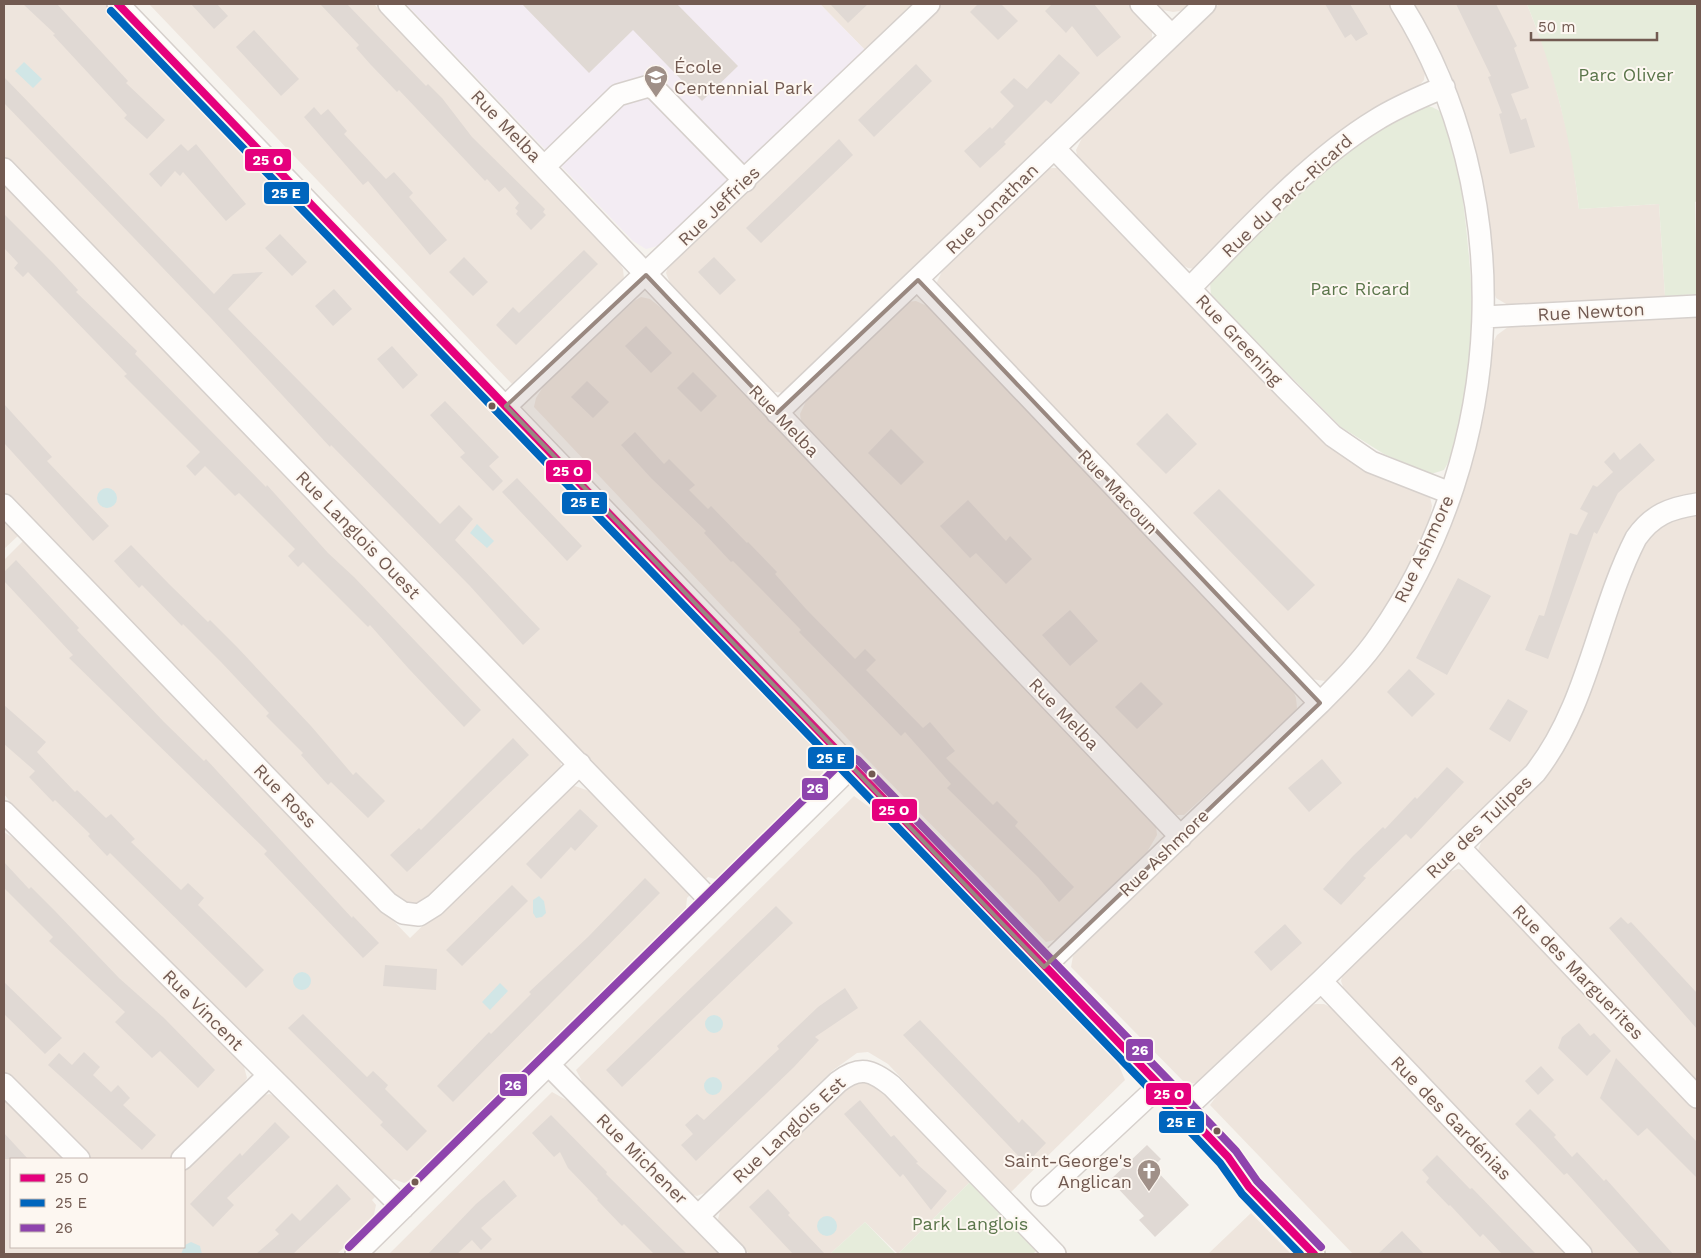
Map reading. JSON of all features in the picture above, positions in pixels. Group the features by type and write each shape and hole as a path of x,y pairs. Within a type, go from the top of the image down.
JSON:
{"street":[{"path":"118,4 506,406 850,767 1184,1110 1228,1158 1249,1187 1314,1254"},
{"name":"Rue Melba","path":"389,4 1181,837"},
{"name":"Rue Jeffries","path":"506,406 745,181 929,4"},
{"path":"1141,4 1171,35"},
{"name":"Rue Jonathan","path":"777,413 1205,4"},
{"name":"Rue Ashmore","path":"1044,967 1320,703 1368,650 1400,603 1427,552 1450,493 1474,410 1484,317 1475,205 1463,144 1444,87 1430,53 1402,4"},
{"path":"544,166 618,95 649,86 656,90 745,181"},
{"name":"Rue du Parc-Ricard","path":"1190,288 1301,179 1344,142 1394,109 1444,87"},
{"name":"Rue Greening","path":"1054,148 1306,410 1346,446 1371,462 1450,493"},
{"name":"Rue Langlois Ouest","path":"4,169 712,902"},
{"name":"Rue Macoun","path":"918,280 1320,703"},
{"name":"Rue Newton","path":"1484,317 1697,306"},
{"name":"Rue des Tulipes","path":"1184,1110 1460,848 1535,773 1555,745 1572,710 1636,538 1650,520 1659,514 1670,509 1697,504"},
{"name":"Rue Ross","path":"4,505 381,896 395,909 403,913 419,915 435,905 580,764"},
{"path":"356,1254 850,767"},
{"name":"Rue Vincent","path":"4,812 403,1208"},
{"name":"Rue des Marguerites","path":"1460,848 1697,1097"},
{"name":"Rue des Gardénias","path":"1321,981 1581,1254"},
{"name":"Rue Michener","path":"548,1064 735,1254"},
{"name":"Rue Langlois Est","path":"698,1216 838,1082 852,1072 866,1071 892,1086 1055,1254"},
{"path":"183,1158 269,1075"},
{"path":"4,1084 78,1158"},
{"path":"1042,1195 1160,1085"}],"highlighted area":[{"path":"646,275 777,413 918,280 1320,703 1044,967 506,406"}],"shaded area":[{"path":"4,4 105,4 819,749 824,756 823,773 719,877 715,879 708,877 705,880 695,873 4,158"},
{"path":"149,4 374,4 613,252 623,269 624,279 619,287 519,381 512,384"},
{"name":"École Centennial Park","path":"406,4 820,4 865,50 661,245 646,249 633,241"},
{"path":"820,4 913,4 865,50"},
{"path":"941,4 1131,4 1152,29 1152,38 1147,45 786,393 774,392 670,283 666,273 668,267"},
{"path":"1153,4 1192,4 1180,11 1173,12 1163,10"},
{"path":"1219,4 1389,4 1401,23 1425,72 1424,80 1416,89 1195,269 1188,268 1177,262 1095,176 1077,155 1076,150 1083,136"},
{"path":"1413,4 1527,4 1549,61 1571,147 1579,209 1659,204 1665,296 1508,305 1496,298 1493,289 1481,177 1472,141 1449,69"},
{"path":"24,62 42,79 33,88 15,71"},
{"path":"1059,168 1311,426 1430,497 1432,506 1429,521 1411,563 1375,624 1333,676 1325,681 1311,679 939,291 937,282 944,267 1044,169"},
{"path":"4,182 559,757 561,765 559,772 425,902 418,906 407,905 387,891 4,494"},
{"path":"641,297 650,299 674,318 1156,826 1157,835 1147,852 1058,939 1046,942 864,756 534,407 536,398 543,387 634,301"},
{"path":"916,301 936,310 1292,688 1297,708 1292,716 1184,815 1177,815 1168,809 801,421 800,414 807,399 907,302"},
{"path":"1697,314 1697,496 1661,503 1648,510 1636,521 1552,734 1521,777 1210,1072 1198,1082 1187,1085 1071,967 1073,956 1313,723 1389,640 1408,610 1451,523 1474,447 1488,383 1489,350 1497,335 1508,327 1521,323"},
{"path":"107,488 114,491 117,498 114,505 107,508 100,505 97,498 100,491"},
{"path":"1697,513 1697,1087 1481,858 1478,851 1483,837 1513,807 1647,537 1669,520"},
{"path":"4,517 20,534 4,549"},
{"path":"477,524 494,541 487,548 470,533"},
{"path":"25,539 410,938 559,794 567,788 575,786 592,792 691,894 687,898 686,908 416,1178 404,1183 394,1179 390,1182 21,816 4,794 4,560"},
{"path":"854,796 876,812 1117,1061 1125,1080 1010,1193 888,1064 868,1052 857,1053 832,1071 707,1192 697,1196 693,1195 583,1083 576,1070"},
{"path":"4,832 18,841 243,1063 247,1078 239,1091 170,1158 91,1158 4,1072"},
{"path":"1458,869 1468,871 1477,877 1697,1109 1697,1254 1593,1254 1346,995 1341,981 1343,973 1443,874"},
{"path":"539,896 544,901 546,913 542,917 536,918 533,913 533,900"},
{"path":"302,972 308,975 311,981 308,987 302,990 296,987 293,981 296,975"},
{"path":"500,983 508,991 490,1010 482,1002"},
{"path":"1315,1004 1324,1004 1338,1011 1570,1254 1353,1254 1210,1105 1223,1087 1305,1009"},
{"path":"714,1015 720,1018 723,1024 720,1030 714,1033 708,1030 705,1024 708,1018"},
{"path":"709,1077 717,1077 722,1082 720,1093 709,1095 704,1090 704,1082"},
{"path":"851,1083 872,1084 884,1093 971,1181 898,1254 865,1222 830,1254 749,1254 721,1226 718,1219 721,1208"},
{"path":"552,1092 570,1102 719,1254 389,1254"},
{"path":"270,1094 278,1098 376,1196 372,1200 376,1205 373,1219 337,1254 4,1254 4,1098 64,1158 10,1158 10,1248 185,1248 185,1169 257,1099"},
{"path":"1251,1213 1291,1254 1208,1254"},
{"path":"827,1216 834,1219 837,1226 834,1233 827,1236 820,1233 817,1226 820,1219"},
{"path":"191,1242 200,1246 202,1254 181,1254 185,1245"}],"green space":[{"name":"Parc Oliver","path":"1527,4 1697,4 1697,201 1695,202 1697,294 1665,296 1659,204 1579,209 1576,183 1560,105 1537,29"},
{"name":"Parc Ricard","path":"1428,106 1437,109 1441,113 1448,127 1454,150 1460,179 1468,244 1472,300 1468,374 1456,441 1444,470 1431,474 1384,454 1341,427 1211,296 1210,282 1281,208 1352,145 1419,107"},
{"name":"Park Langlois","path":"971,1181 1037,1250 1033,1254 898,1254"},
{"name":"Park Langlois","path":"865,1222 896,1254 830,1254"}],"building":[{"path":"23,4 57,4 128,81 126,83 165,120 147,139 124,118 127,115 53,35 55,34"},
{"path":"191,4 217,4 228,16 214,29"},
{"path":"320,4 347,4 426,86 428,84 442,98 472,137 545,209 543,212 546,215 531,230 516,214 518,211 515,208 519,203 505,187 499,192 487,179 485,181 399,90 397,92 371,65 356,48 359,45"},
{"path":"522,4 677,4 738,66 702,101 633,30 589,73"},
{"path":"830,4 868,4 848,23"},
{"path":"978,4 1001,4 1018,21 998,40 970,12"},
{"path":"1052,4 1094,4 1121,37 1097,57 1072,26 1066,33 1045,11"},
{"path":"1325,4 1350,4 1368,34 1356,41 1351,34 1345,38"},
{"path":"1456,4 1496,4 1517,46 1514,48 1529,88 1511,94 1521,120 1526,118 1535,147 1510,154 1499,114 1502,113 1488,77 1491,76"},
{"path":"254,30 299,79 281,96 236,47"},
{"path":"1059,54 1080,73 1051,104 1046,100 1004,142 1006,144 980,168 964,151 990,127 992,129 1014,106 1000,92 1014,78 1027,89"},
{"path":"916,64 932,81 874,137 858,120"},
{"path":"4,77 214,294 233,274 263,272 228,309 440,524 459,505 473,519 455,540 540,629 523,645 470,586 331,445 330,447 211,318 4,103"},
{"path":"314,107 321,115 328,109 347,131 344,134 386,179 394,172 413,193 409,197 447,240 430,255 368,181 363,185 304,117"},
{"path":"839,139 853,155 761,243 746,228"},
{"path":"181,144 188,151 196,144 246,204 226,221 183,172 180,176 175,171 161,187 149,174"},
{"path":"4,214 78,290 76,292 137,351 135,354 266,487 267,485 328,553 354,577 481,710 464,727 370,625 368,627 303,562 298,567 288,556 295,549 239,493 235,496 205,466 195,476 186,466 200,452 124,376 127,374 28,272 23,277 14,268 18,263 4,248"},
{"path":"280,234 307,262 292,276 265,248"},
{"path":"584,250 598,264 516,345 496,325 513,307 519,313"},
{"path":"464,257 488,282 473,296 449,272"},
{"path":"714,257 736,280 720,295 698,272"},
{"path":"334,289 352,309 333,326 315,306"},
{"path":"646,326 672,353 651,373 625,346"},
{"path":"392,346 418,375 403,389 377,359"},
{"path":"693,372 717,396 701,412 677,388"},
{"path":"587,381 609,402 593,418 571,397"},
{"path":"445,401 499,457 489,466 503,481 493,491 460,457 465,453 430,415"},
{"path":"4,404 52,457 47,461 109,526 93,541 4,443"},
{"path":"1167,413 1197,444 1166,474 1136,444"},
{"path":"891,429 924,462 901,485 868,453"},
{"path":"635,432 664,464 669,459 695,485 689,490 708,509 711,506 748,542 777,572 775,574 806,609 855,659 865,649 876,660 866,670 923,728 930,722 955,751 946,758 993,805 997,801 1018,822 1015,826 1074,887 1059,902 1038,877 947,788 951,784 905,732 901,736 799,632 801,630 760,588 733,561 731,562 704,533 706,531 651,478 621,445"},
{"path":"1640,443 1655,460 1618,493 1597,534 1594,532 1548,659 1525,650 1539,615 1544,616 1570,533 1577,535 1588,513 1580,509 1593,485 1597,487 1613,472 1604,462 1614,452 1620,460"},
{"path":"517,478 582,546 567,561 502,492"},
{"path":"1219,489 1315,585 1288,611 1193,513"},
{"path":"968,500 1006,541 1010,536 1032,559 1006,584 976,553 970,558 940,526"},
{"path":"131,545 208,622 210,620 237,647 311,726 353,775 356,772 385,801 368,818 331,782 328,785 301,755 303,753 266,716 269,713 221,662 142,585 139,588 114,561"},
{"path":"16,560 79,628 77,630 164,722 204,761 206,759 352,918 353,916 379,943 363,958 264,854 267,851 69,658 73,655 4,581 4,572"},
{"path":"1458,578 1491,596 1447,675 1416,658"},
{"path":"1070,610 1098,641 1070,666 1042,635"},
{"path":"1409,669 1435,694 1412,717 1387,692"},
{"path":"1141,682 1163,704 1137,729 1115,707"},
{"path":"1508,699 1528,711 1510,742 1489,729"},
{"path":"4,705 46,742 37,752 75,792 77,790 106,818 111,814 135,839 131,842 181,890 188,883 204,898 198,905 264,970 246,988 110,853 107,856 88,836 90,834 55,800 53,802 29,777 35,771 4,744"},
{"path":"513,738 529,755 407,872 390,855 419,828 421,830"},
{"path":"1322,759 1342,783 1309,812 1288,788"},
{"path":"1447,767 1464,782 1411,839 1406,834 1363,876 1366,878 1341,905 1323,889 1353,856 1383,827 1385,829 1415,797 1417,799"},
{"path":"580,809 598,826 575,851 571,847 541,879 526,864"},
{"path":"4,862 29,889 31,887 55,911 119,978 164,1018 215,1070 198,1088 160,1051 152,1058 115,1022 125,1012 49,941 53,937 4,888"},
{"path":"645,878 660,893 453,1102 437,1086"},
{"path":"512,885 528,901 462,966 446,950"},
{"path":"776,906 793,923 622,1087 606,1070"},
{"path":"1621,917 1628,924 1631,922 1697,993 1697,1029 1609,928"},
{"path":"1285,924 1302,943 1271,971 1254,952"},
{"path":"385,965 437,969 436,990 383,986"},
{"path":"4,982 62,1038 45,1054 4,1014"},
{"path":"845,988 858,1008 815,1037 819,1040 794,1067 696,1161 681,1145 693,1134 685,1125 697,1114 704,1120 779,1049 777,1046 818,1007"},
{"path":"303,1014 367,1077 373,1071 388,1085 385,1089 427,1131 407,1151 380,1125 383,1122 288,1028"},
{"path":"920,1020 1019,1123 1022,1119 1046,1143 1026,1164 903,1035"},
{"path":"1579,1023 1590,1036 1594,1033 1611,1051 1587,1076 1558,1048 1562,1037"},
{"path":"84,1052 100,1067 93,1075 111,1092 118,1085 130,1098 123,1105 156,1135 142,1150 48,1065 59,1053 72,1065"},
{"path":"1616,1058 1697,1142 1697,1178 1647,1128 1638,1136 1600,1098"},
{"path":"1541,1066 1554,1080 1538,1095 1525,1081"},
{"path":"860,1100 891,1137 894,1135 918,1162 916,1163 947,1191 931,1210 903,1174 900,1177 844,1114"},
{"path":"1530,1109 1556,1135 1554,1137 1572,1157 1577,1152 1604,1181 1606,1179 1673,1254 1640,1254 1567,1173 1564,1175 1515,1124"},
{"path":"551,1115 607,1172 606,1174 687,1254 654,1254 624,1224 622,1226 597,1200 568,1168 560,1152 554,1157 532,1133"},
{"path":"275,1122 290,1137 227,1198 234,1205 213,1227 190,1204 240,1153 242,1156"},
{"path":"4,1133 27,1158 4,1159"},
{"name":"Saint-George's Anglican","path":"1147,1145 1161,1159 1153,1167 1189,1205 1155,1237 1139,1220 1144,1216 1110,1180"},
{"path":"1437,1155 1536,1254 1502,1254 1483,1234 1480,1237 1449,1206 1426,1182 1429,1178 1422,1170"},
{"path":"504,1180 517,1196 481,1228 492,1239 481,1250 472,1240 457,1254 428,1254 476,1204"},
{"path":"337,1184 351,1199 293,1254 256,1254 279,1234 275,1230 292,1213 300,1221"},
{"path":"768,1189 790,1213 788,1215 825,1254 793,1254 749,1207"},
{"path":"1402,1231 1424,1254 1378,1254"}],"transit line":[{"path":"118,4 1173,1099 1228,1157 1249,1187 1314,1254"},
{"path":"111,11 1166,1106 1220,1163 1242,1194 1300,1254"},
{"name":"26","path":"349,1247 844,760 851,757 858,760 1180,1092 1236,1151 1257,1181 1321,1247"}],"place":[{"name":"École Centennial Park","path":"656,98"},
{"name":"Saint-George's Anglican","path":"1149,1192"}]}
